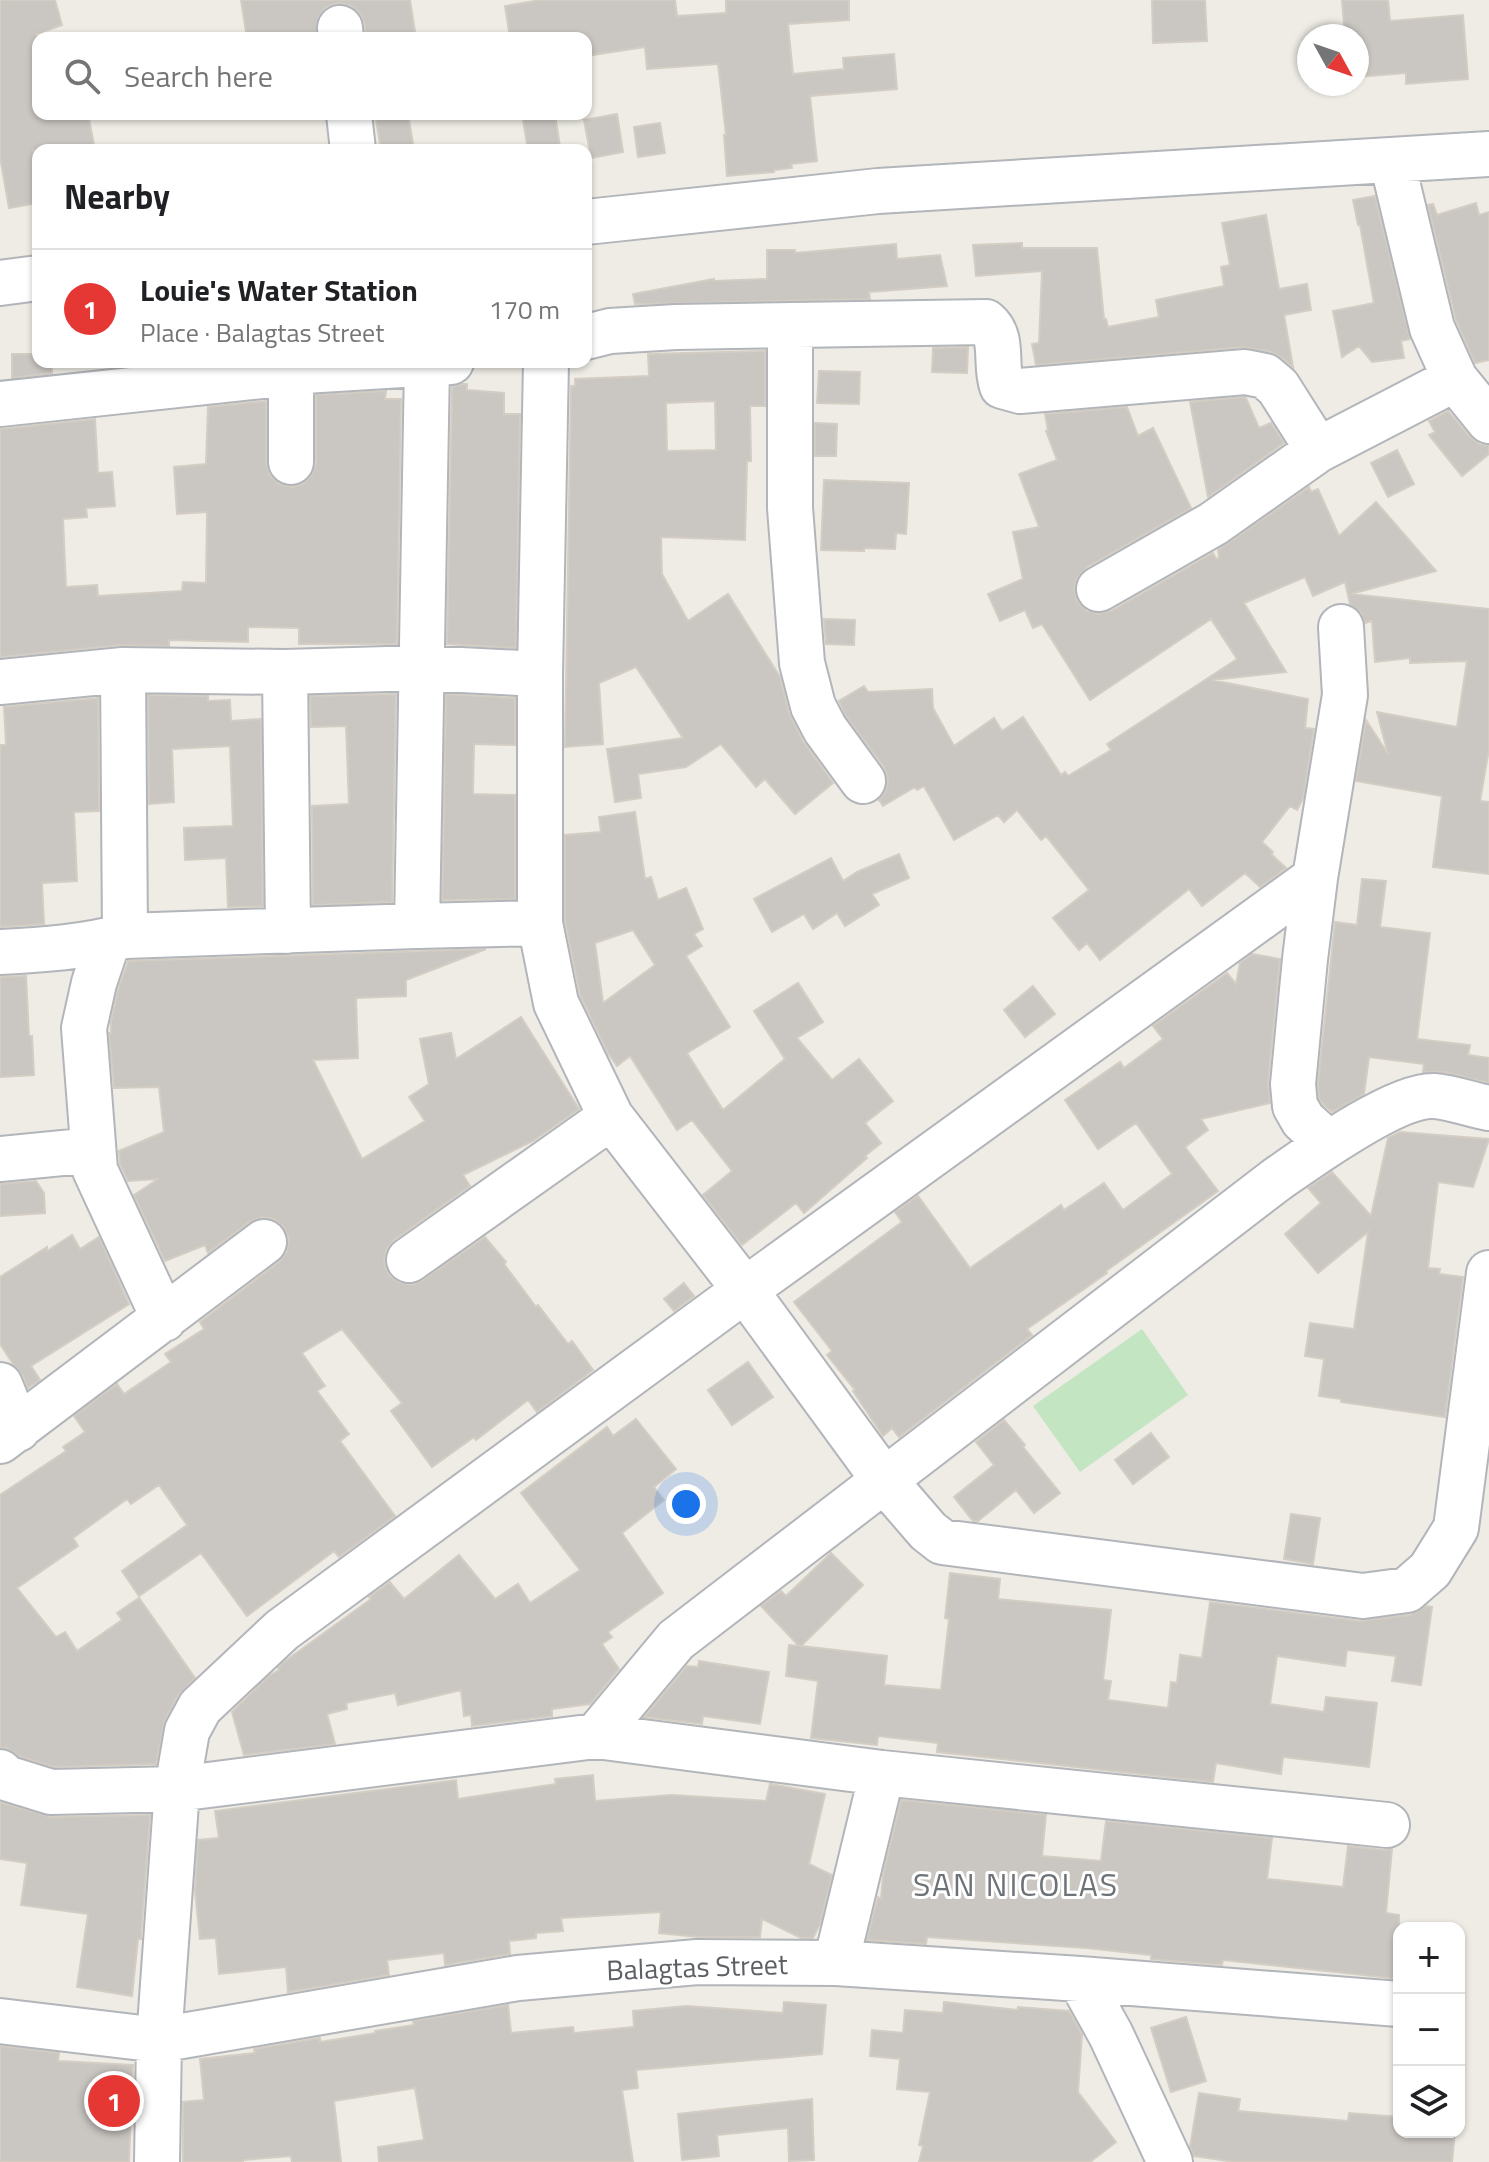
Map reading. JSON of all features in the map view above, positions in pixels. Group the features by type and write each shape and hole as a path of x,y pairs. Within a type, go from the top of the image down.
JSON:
{"street":[{"path":"350,120 352,144"},
{"path":"592,221 878,191 1489,154"},
{"path":"1392,161 1432,328 1455,379 1489,421"},
{"path":"0,283 32,279"},
{"path":"592,336 610,331 986,322 997,336 998,375 1002,386 1020,391 1245,372 1265,376 1278,387 1318,450"},
{"path":"790,325 790,508 802,663 813,706 825,729 863,781"},
{"path":"0,404 355,368"},
{"path":"417,926 422,668 439,368"},
{"path":"546,368 540,674 540,923 556,1003 611,1117 745,1290 884,1480 928,1531 942,1542 1363,1596 1407,1590 1430,1570 1456,1528 1489,1273"},
{"path":"291,373 291,462"},
{"path":"1099,589 1213,524 1318,450 1455,379"},
{"path":"1328,1143 1303,1120 1295,1106 1293,1084 1315,878 1345,695 1341,627"},
{"path":"0,682 123,670 285,672 422,668 540,674"},
{"path":"123,670 116,938 94,983 84,1028 95,1170 164,1319"},
{"path":"285,672 288,931"},
{"path":"157,2162 159,2040 177,1789 187,1731 200,1707 282,1630 1315,878"},
{"path":"0,952 42,950 116,938 540,923"},
{"path":"596,1736 676,1640 1263,1189 1328,1143 1409,1099 1434,1096 1489,1108"},
{"path":"409,1260 611,1117"},
{"path":"0,1159 93,1150"},
{"path":"0,1385 9,1435 264,1242"},
{"path":"0,1772 6,1778 51,1792 177,1789 596,1736 882,1773 1387,1825"},
{"path":"836,1963 882,1773"},
{"name":"Balagtas Street","path":"0,2021 159,2040 518,1978 697,1962 836,1963 1393,2004"},
{"path":"1080,1979 1111,2035 1170,2162"}],"green space":[{"path":"1142,1329 1188,1395 1080,1472 1033,1406"}],"building":[{"path":"0,0 55,0 62,25 32,32 32,120 89,120 94,144 32,144 32,204 9,208 0,157"},
{"path":"241,0 410,0 415,32 366,32 360,13 350,5 338,3 326,7 318,17 317,32 246,32"},
{"path":"540,0 675,0 677,16 726,13 726,0 849,0 849,20 788,24 793,74 844,69 843,58 894,54 897,89 810,96 817,161 791,164 792,168 774,172 727,176 718,64 647,69 645,47 592,55 592,32 509,32 505,6"},
{"path":"1152,0 1205,0 1207,41 1153,43"},
{"path":"1342,0 1388,0 1390,21 1463,15 1468,79 1406,84 1406,73 1369,76 1369,24 1344,24"},
{"path":"617,114 623,152 592,158 592,144 588,144 584,120"},
{"path":"376,120 409,120 413,144 380,144"},
{"path":"523,120 556,120 560,144 527,144"},
{"path":"660,123 665,153 638,157 634,127"},
{"path":"1375,196 1410,339 1401,341 1404,358 1372,362 1359,346 1342,357 1333,311 1374,303 1353,200"},
{"path":"1476,203 1479,215 1489,212 1489,360 1475,363 1456,320 1428,205 1433,204 1437,215"},
{"path":"1266,215 1279,289 1307,284 1311,310 1284,315 1293,367 1271,352 1243,347 1036,365 1032,344 1039,343 1042,271 976,276 973,245 1022,243 1022,248 1097,248 1104,319 1108,327 1159,317 1156,300 1224,286 1221,267 1230,265 1222,223"},
{"path":"896,244 897,259 940,255 947,286 869,292 870,299 635,304 633,294 714,279 767,279 767,250 795,250 795,253"},
{"path":"968,347 967,373 932,372 933,348"},
{"path":"765,351 765,406 750,406 751,461 747,461 745,540 661,537 662,574 688,621 728,594 780,677 789,713 803,741 833,783 795,814 765,779 756,787 721,744 686,767 638,774 641,798 615,802 607,749 683,738 636,667 599,683 603,744 565,747 571,386 575,386 575,379 649,376 648,354","holes":["715,401 716,450 667,451 666,403"]},
{"path":"12,354 32,354 32,368 52,368 52,373 12,378"},
{"path":"819,371 860,372 859,404 817,403"},
{"path":"467,384 467,390 504,393 504,414 520,414 516,648 447,644 452,387"},
{"path":"386,391 385,399 401,399 397,644 299,644 299,628 248,627 248,642 169,640 169,646 121,645 0,657 0,429 95,419 98,473 112,472 115,506 86,508 87,517 63,519 66,587 97,585 98,596 182,591 183,582 206,583 207,512 177,514 174,467 206,464 208,407 266,401 266,462 269,474 279,484 292,487 303,484 312,475 316,463 316,395"},
{"path":"1244,397 1259,428 1271,423 1284,443 1208,497 1190,402"},
{"path":"1127,407 1138,436 1153,428 1191,508 1087,567 1078,576 1074,588 1077,601 1087,611 1098,614 1111,611 1213,553 1216,559 1219,558 1218,550 1309,487 1311,492 1318,489 1339,536 1376,502 1436,571 1351,594 1489,609 1489,749 1480,801 1489,802 1489,874 1433,867 1442,796 1356,781 1366,720 1388,754 1377,712 1457,727 1467,661 1410,663 1410,658 1375,662 1372,621 1365,623 1361,613 1350,604 1345,582 1313,596 1305,577 1244,603 1286,672 1212,680 1308,699 1305,728 1314,729 1303,799 1297,810 1290,806 1262,842 1286,868 1260,887 1245,873 1202,906 1189,889 1100,960 1087,943 1079,950 1053,918 1089,890 1046,836 1041,840 1017,810 1004,822 998,815 954,840 924,786 917,790 915,787 883,806 879,800 886,790 888,779 884,767 846,716 839,701 864,686 868,692 932,689 933,708 954,746 994,718 1002,731 1023,717 1061,775 1065,772 1068,776 1111,750 1107,744 1237,659 1211,619 1090,700 1042,624 1033,628 1025,610 1000,621 988,594 1023,579 1013,532 1039,527 1019,474 1057,460 1046,431 1045,414"},
{"path":"1448,411 1470,437 1479,444 1489,445 1489,454 1462,476 1429,435 1435,432 1429,421"},
{"path":"815,423 837,424 836,456 815,456"},
{"path":"1397,450 1414,484 1388,497 1371,463"},
{"path":"824,480 909,483 906,534 896,533 895,549 821,550"},
{"path":"824,619 855,620 854,645 826,644"},
{"path":"396,694 392,902 313,905 312,806 349,804 346,726 311,727 310,696"},
{"path":"446,694 515,698 515,745 474,744 473,794 515,795 515,899 442,900"},
{"path":"148,695 208,696 208,701 230,700 231,721 261,719 263,906 228,907 226,858 185,860 184,828 233,826 230,746 172,749 174,802 149,804"},
{"path":"98,698 99,811 74,812 77,881 42,883 44,924 0,927 0,745 6,745 4,707"},
{"path":"635,812 645,879 651,877 658,900 686,888 703,929 694,934 702,946 686,956 730,1027 687,1053 723,1110 785,1059 754,1011 798,983 823,1022 797,1038 832,1080 859,1059 893,1101 865,1123 881,1143 865,1156 867,1158 804,1213 796,1203 742,1245 703,1195 732,1171 692,1120 677,1130 630,1056 617,1066 580,995 565,921 565,835 601,832 599,817","holes":["633,930 655,965 603,1003 595,943"]},
{"path":"899,854 909,878 872,894 879,905 845,926 837,913 813,929 804,914 772,932 754,899 831,858 843,881"},
{"path":"1362,879 1386,881 1380,927 1430,933 1417,1039 1470,1045 1468,1055 1489,1058 1489,1083 1445,1072 1423,1072 1424,1064 1369,1057 1364,1094 1332,1112 1319,1098 1335,922 1357,925"},
{"path":"486,949 406,980 406,996 356,998 358,1058 313,1060 362,1159 425,1121 409,1097 429,1084 420,1039 451,1033 456,1059 521,1017 579,1109 533,1141 463,1175 470,1186 394,1240 386,1250 384,1263 389,1275 398,1282 412,1285 485,1237 536,1307 538,1305 568,1344 572,1341 593,1370 537,1412 528,1400 476,1440 474,1437 432,1467 391,1411 402,1403 342,1329 302,1353 325,1386 317,1391 349,1434 340,1441 395,1516 339,1557 334,1551 247,1616 201,1553 139,1596 122,1571 187,1525 159,1485 131,1504 127,1499 73,1538 78,1546 17,1588 56,1637 65,1632 77,1651 122,1620 117,1613 139,1598 195,1678 178,1695 165,1720 156,1764 54,1767 0,1748 0,1495 66,1451 63,1447 85,1432 74,1416 117,1384 124,1394 171,1362 165,1354 204,1329 200,1322 279,1262 287,1251 289,1238 283,1226 274,1219 262,1217 249,1222 208,1253 205,1245 165,1261 134,1195 158,1179 128,1181 120,1164 119,1151 164,1132 159,1087 114,1088 109,1033 128,961"},
{"path":"1252,954 1280,959 1268,1082 1270,1103 1201,1119 1208,1130 1185,1147 1218,1191 1027,1329 1032,1335 899,1437 892,1428 883,1436 855,1390 827,1355 832,1351 794,1302 902,1222 895,1212 918,1196 970,1268 1061,1205 1064,1210 1104,1183 1123,1210 1172,1174 1136,1123 1098,1149 1065,1100 1120,1062 1124,1068 1163,1039 1153,1026 1227,973 1236,984 1240,963"},
{"path":"26,976 34,1075 0,1077 0,977"},
{"path":"1033,986 1055,1014 1025,1037 1004,1010"},
{"path":"1400,1132 1489,1139 1473,1187 1438,1182 1428,1268 1440,1269 1439,1274 1463,1277 1445,1417 1319,1396 1324,1359 1305,1356 1310,1323 1354,1329 1368,1232 1318,1273 1285,1234 1321,1203 1308,1188 1332,1172 1371,1216 1388,1138"},
{"path":"36,1181 44,1193 45,1213 0,1216 0,1184"},
{"path":"72,1235 80,1249 99,1237 129,1304 31,1366 40,1380 28,1388 23,1375 0,1344 0,1277"},
{"path":"684,1283 694,1296 674,1311 664,1299"},
{"path":"748,1362 773,1397 732,1425 708,1390"},
{"path":"636,1419 676,1469 654,1487 664,1500 622,1533 663,1593 608,1632 612,1637 602,1644 619,1669 590,1704 552,1709 552,1716 472,1726 471,1715 464,1716 461,1690 398,1705 395,1693 346,1703 347,1709 327,1714 335,1744 244,1755 232,1712 284,1662 390,1582 404,1599 459,1555 495,1599 518,1584 530,1603 580,1570 521,1493 607,1427 613,1436"},
{"path":"1004,1420 1060,1493 1034,1513 1016,1490 978,1521 973,1521 954,1497 994,1465 976,1442"},
{"path":"1151,1433 1169,1457 1133,1484 1115,1460"},
{"path":"1291,1514 1320,1518 1313,1564 1284,1559"},
{"path":"831,1553 863,1585 801,1646 887,1656 884,1685 941,1690 949,1619 945,1618 950,1573 1000,1579 998,1599 1111,1610 1103,1680 1111,1681 1108,1700 1168,1708 1171,1682 1177,1683 1180,1655 1202,1658 1210,1602 1360,1621 1410,1615 1427,1606 1432,1607 1421,1685 1392,1681 1396,1656 1347,1650 1345,1666 1277,1656 1270,1704 1324,1712 1326,1697 1377,1703 1369,1767 1283,1757 1281,1774 1216,1763 1213,1782 937,1752 938,1743 878,1736 877,1745 811,1738 818,1681 786,1676 789,1645 799,1646 761,1606 781,1591 786,1596"},
{"path":"699,1661 769,1672 760,1724 703,1716 702,1724 644,1717 687,1666 698,1667"},
{"path":"593,1775 595,1801 672,1795 766,1801 770,1784 825,1794 809,1864 832,1875 820,1924 813,1938 801,1938 762,1919 760,1937 698,1937 659,1933 661,1912 561,1918 563,1931 536,1933 536,1938 509,1941 510,1954 445,1965 444,1953 387,1960 389,1975 288,1992 286,1967 219,1974 216,1938 200,1939 195,1891 198,1840 219,1838 215,1811 456,1780 458,1799 556,1784 555,1779"},
{"path":"901,1800 1046,1815 1042,1856 1101,1861 1106,1821 1272,1838 1267,1879 1343,1887 1348,1846 1392,1849 1386,1913 1399,1915 1399,1922 1393,1922 1393,1978 1223,1960 1222,1965 1151,1959 1151,1955 1086,1948 927,1937 926,1944 867,1940 878,1897 881,1899 883,1875"},
{"path":"0,1802 51,1817 150,1815 141,1939 138,1939 132,1996 77,1987 88,1914 21,1905 27,1863 0,1859"},
{"path":"784,2002 826,2005 822,2054 636,2070 638,2088 622,2090 633,2162 379,2162 378,2147 424,2140 415,2088 334,2101 341,2162 292,2162 291,2156 243,2162 183,2162 183,2102 204,2100 200,2059 255,2053 254,2049 320,2038 320,2042 376,2033 414,2025 413,2021 508,2005 511,2033 573,2027 574,2033 634,2027 633,2011 687,2006 783,2013"},
{"path":"944,2002 1018,2010 1018,2007 1069,2011 1082,2034 1078,2092 1116,2142 1090,2162 919,2162 923,2146 919,2145 930,2092 897,2089 900,2059 870,2056 872,2030 903,2033 905,2010 943,2013"},
{"path":"1186,2017 1206,2081 1171,2092 1151,2028"},
{"path":"0,2046 59,2053 58,2061 133,2065 129,2162 0,2162"},
{"path":"1199,2093 1240,2099 1238,2111 1348,2121 1349,2113 1393,2117 1393,2138 1454,2138 1452,2162 1235,2162 1194,2156 1190,2147"},
{"path":"812,2099 814,2160 789,2161 788,2128 717,2135 719,2156 682,2160 678,2114"}],"place":[{"name":"Louie's Water Station","path":"114,2101"}],"district":[{"name":"SAN NICOLAS","path":"1016,1885"}]}
